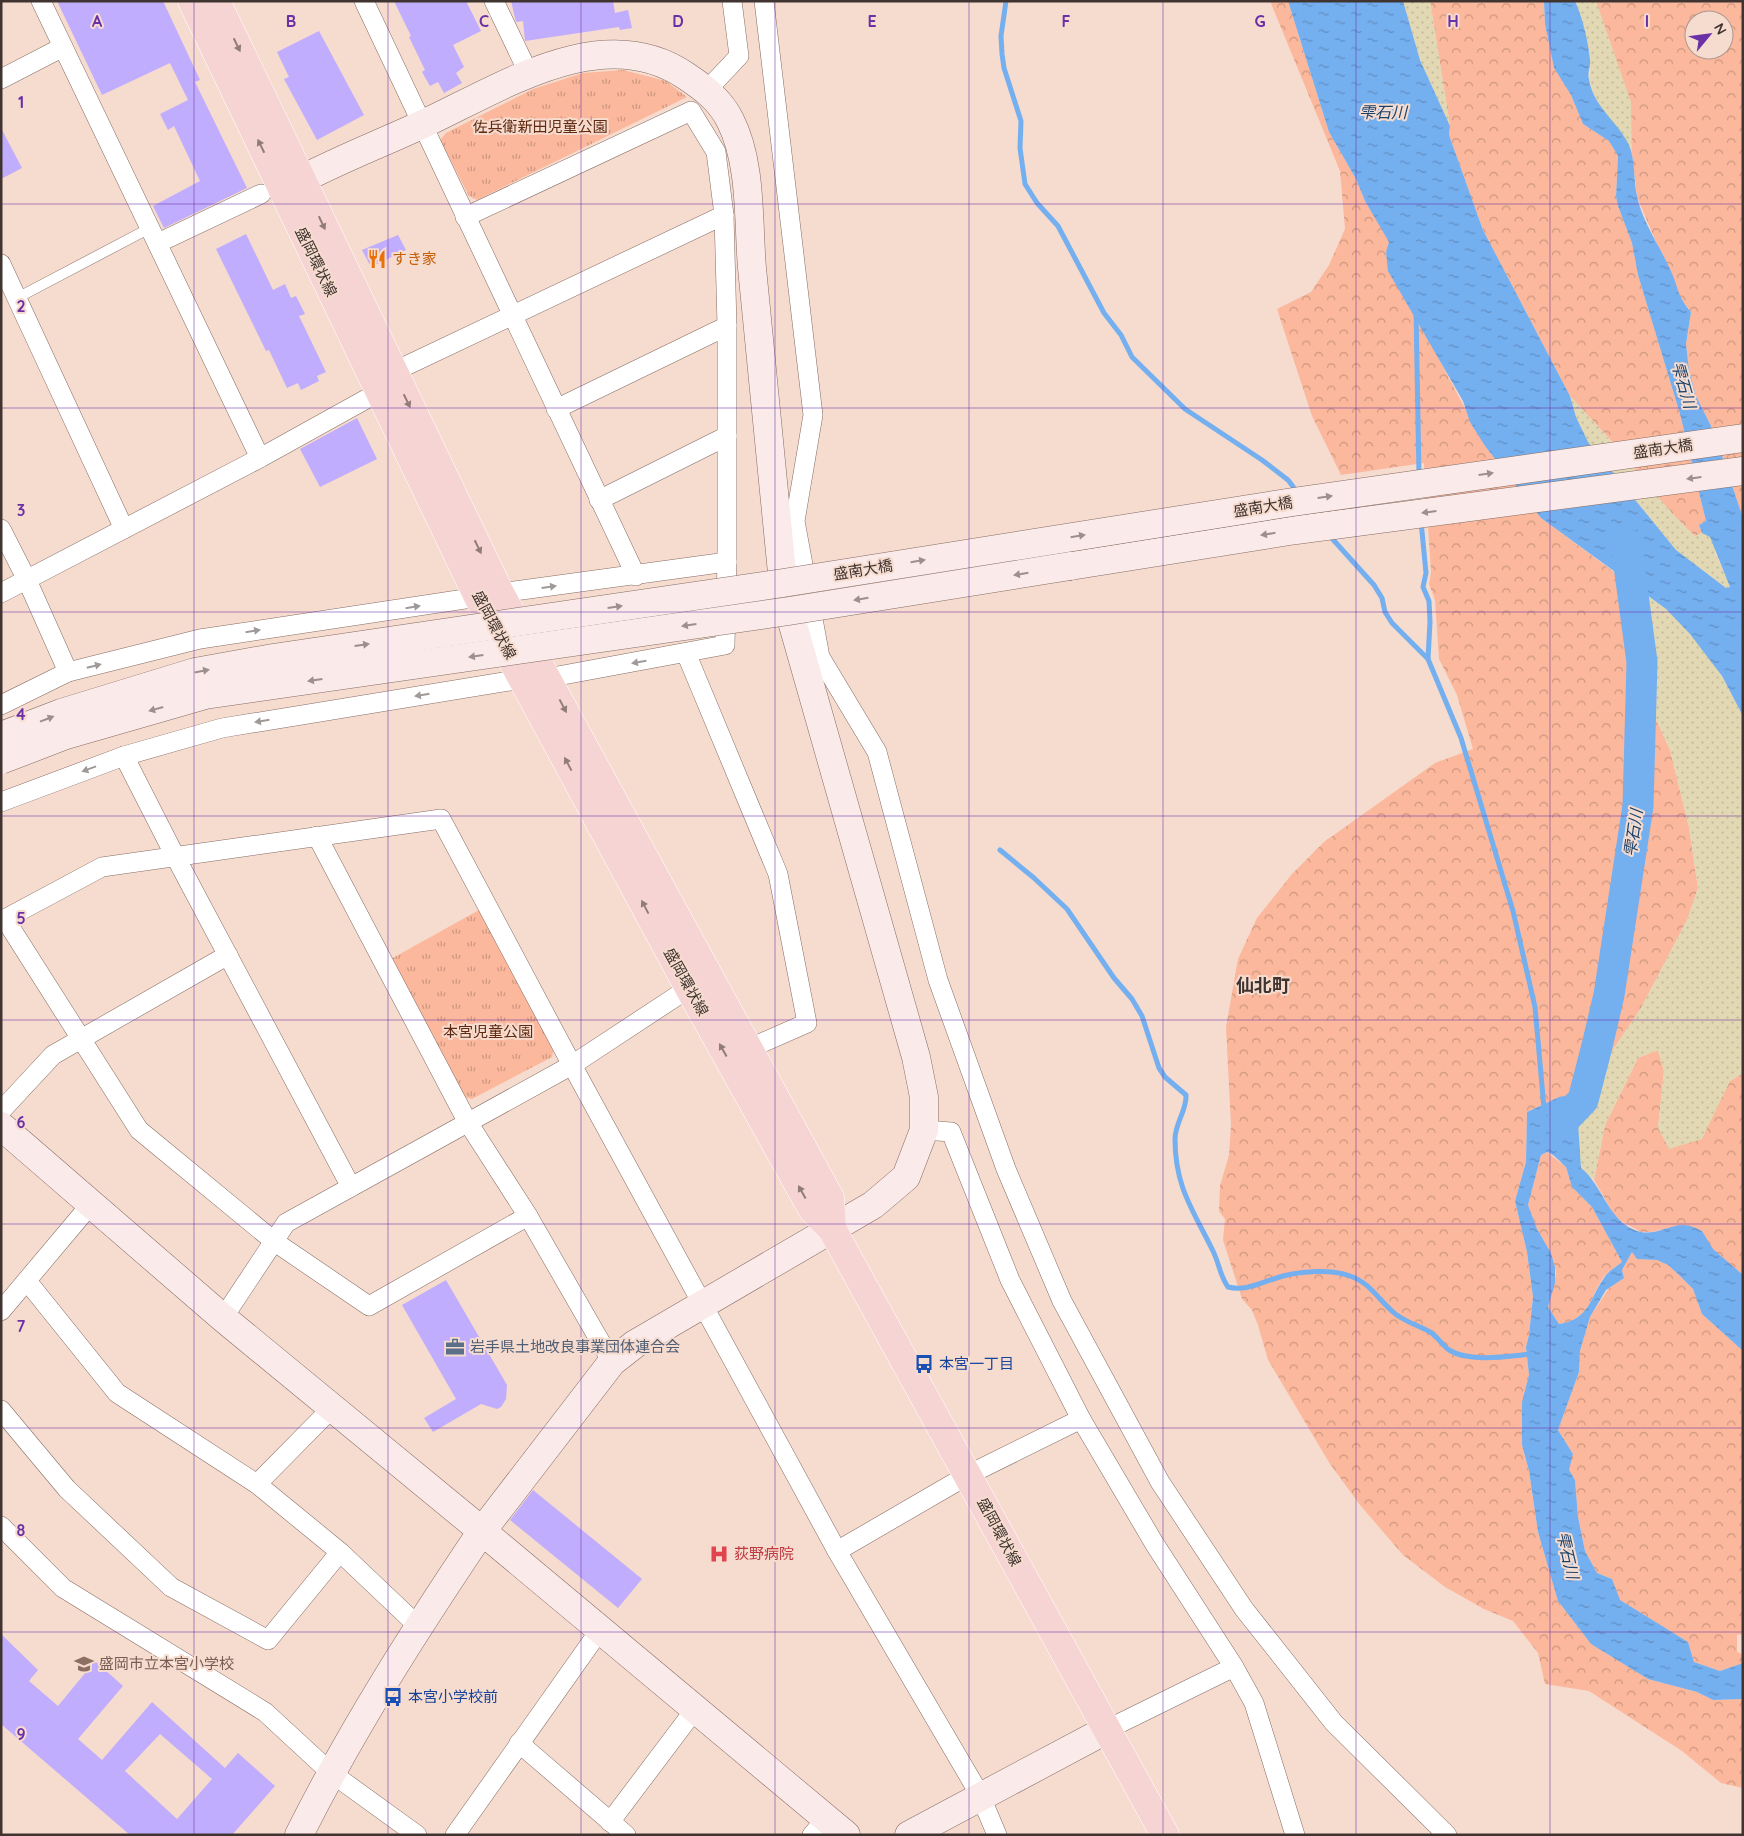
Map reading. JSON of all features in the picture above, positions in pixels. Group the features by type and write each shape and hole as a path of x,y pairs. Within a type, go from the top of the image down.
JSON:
{"main road":[{"name":"盛岡環状線","path":"192,1 281,188 386,382 489,595 748,1049 830,1198 832,1230"},
{"name":"盛岡環状線","path":"216,1 281,188"},
{"name":"盛岡環状線","path":"535,678 689,988 812,1209 832,1230 1165,1835"}],"street":[{"path":"41,1 260,458"},
{"path":"364,1 636,576"},
{"path":"494,1 529,74"},
{"path":"707,90 739,56 732,1"},
{"path":"764,1 813,416 795,521 820,657 877,752 938,980 1002,1159 1062,1301 1170,1498 1244,1609 1334,1723 1446,1835"},
{"path":"1,79 63,47"},
{"path":"154,236 281,188 529,74 578,57 606,54 653,59 678,71 712,94 730,119 743,153 748,226 783,582 789,611 916,1057 924,1096 924,1130 906,1178 873,1204 832,1230 636,1344 612,1362 482,1531 418,1626 330,1772 299,1835"},
{"path":"1,802 124,756 222,728 535,678 725,645 727,326 724,214 716,152 691,111 465,217"},
{"path":"1,593 260,458 386,382 513,314 724,214"},
{"path":"1,264 124,529"},
{"path":"556,409 727,326"},
{"path":"599,500 727,436"},
{"name":"盛南大橋","path":"1,736 61,713 195,672 273,658 783,582 1293,502 1743,438"},
{"name":"盛南大橋","path":"1,760 66,735 205,695 789,611 1296,530 1743,471"},
{"path":"1,529 27,580 68,672"},
{"path":"1,705 68,672 200,639 489,595 727,562"},
{"path":"686,653 778,874 807,1023 748,1049"},
{"path":"124,756 351,1187"},
{"path":"528,1216 369,1306 275,1242 139,1130 3,920 102,867 441,819 572,1065 838,1551 980,1795 997,1835"},
{"path":"317,836 467,1121 528,1216 612,1362"},
{"path":"1,1111 53,1055 228,955"},
{"path":"223,1318 286,1223 467,1121 572,1065 689,988"},
{"path":"1,1126 223,1318 696,1708 828,1830"},
{"path":"924,1130 951,1132 1010,1280 1081,1419 1154,1543 1234,1666 1254,1703 1295,1835"},
{"path":"1,1311 91,1204"},
{"path":"27,1281 117,1393 257,1484 340,1552 418,1626"},
{"path":"257,1484 333,1407"},
{"path":"1,1410 67,1489 171,1587 268,1640 340,1552"},
{"path":"838,1551 968,1475 1081,1419"},
{"path":"1,1526 63,1588 265,1712 330,1772 417,1835"},
{"path":"455,1835 600,1630"},
{"path":"909,1835 980,1795 1234,1666"},
{"path":"610,1822 696,1708"},
{"path":"519,1743 626,1835"}],"lane":[{"path":"17,298 154,236"}],"green space":[{"path":"1270,1 1288,1 1329,132 1356,179 1365,201 1390,242 1386,252 1389,271 1433,348 1485,446 1541,518 1637,589 1647,659 1646,698 1670,750 1689,827 1698,888 1687,920 1641,1008 1608,1057 1588,1093 1579,1077 1579,1094 1574,1100 1559,1097 1527,1112 1526,1162 1515,1201 1527,1252 1533,1297 1526,1347 1529,1375 1525,1391 1522,1445 1529,1471 1538,1532 1558,1601 1591,1644 1648,1679 1697,1692 1713,1700 1743,1699 1743,1788 1721,1783 1682,1751 1589,1691 1545,1684 1538,1653 1513,1621 1484,1609 1445,1587 1403,1555 1360,1505 1330,1464 1268,1360 1252,1310 1242,1299 1223,1240 1225,1219 1219,1211 1220,1186 1229,1155 1231,1125 1226,1027 1238,959 1257,918 1292,874 1324,842 1435,763 1473,749 1457,695 1439,659 1435,600 1429,584 1431,572 1424,463 1341,475 1312,416 1277,309 1311,292 1329,265 1345,229 1340,171"},
{"path":"1430,1 1544,1 1545,24 1554,68 1571,95 1583,124 1609,141 1618,156 1616,197 1618,206 1632,243 1638,275 1680,414 1706,521 1699,525 1702,533 1695,536 1668,510 1617,447 1570,396 1483,230 1449,135 1450,126"},
{"path":"1596,1 1743,1 1743,518 1714,432 1696,396 1689,370 1686,344 1691,312 1678,294 1670,269 1637,197 1632,154"},
{"name":"佐兵衛新田児童公園","path":"623,70 666,81 687,97 477,200 469,196 440,140 446,133 533,89 583,73"},
{"name":"本宮児童公園","path":"479,910 554,1047 552,1057 472,1099 465,1097 391,959"},
{"path":"1658,1050 1664,1071 1658,1128 1721,1099 1730,1081 1743,1073 1743,1275 1712,1249 1702,1231 1683,1225 1651,1232 1641,1232 1621,1221 1613,1213 1594,1180 1605,1125 1638,1058"},
{"path":"1547,1152 1566,1167 1572,1187 1592,1207 1622,1262 1603,1278 1583,1313 1577,1318 1559,1324 1548,1307 1556,1274 1555,1267 1551,1253 1537,1229 1528,1205 1541,1155"},
{"path":"1632,1252 1638,1259 1657,1260 1668,1265 1693,1289 1702,1314 1743,1351 1743,1634 1737,1635 1737,1652 1743,1654 1743,1663 1720,1671 1694,1662 1688,1642 1619,1600 1612,1579 1597,1573 1585,1551 1578,1517 1575,1480 1568,1470 1573,1454 1558,1430 1579,1372 1580,1351 1590,1317 1609,1288 1624,1278 1622,1270"}],"sand":[{"path":"1403,1 1430,1 1450,126 1420,60"},
{"path":"1575,1 1596,1 1631,102 1632,154 1623,137 1601,108 1591,87 1588,46 1583,23"},
{"path":"1570,396 1695,536 1702,533 1710,536 1716,548 1715,553 1731,587 1726,588 1676,550 1588,442 1576,417"},
{"path":"1637,589 1666,609 1700,645 1719,672 1743,716 1743,1073 1730,1081 1702,1139 1669,1149 1658,1128 1664,1071 1658,1050 1638,1058 1605,1125 1594,1180 1581,1168 1579,1162 1577,1109 1593,1098 1588,1093 1608,1057 1641,1008 1687,920 1698,888 1689,827 1670,750 1646,698 1647,659"}],"water":[{"name":"雫石川","path":"1288,1 1403,1 1420,60 1450,126 1449,135 1483,230 1570,396 1576,417 1588,442 1676,550 1726,588 1730,587 1710,537 1702,533 1699,525 1706,521 1680,414 1638,275 1632,243 1616,197 1618,156 1609,141 1583,124 1571,95 1554,68 1545,24 1544,1 1575,1 1588,45 1591,89 1631,149 1639,205 1670,269 1680,295 1691,312 1686,344 1689,370 1696,396 1714,432 1743,518 1743,716 1722,676 1690,634 1666,609 1541,518 1485,446 1470,422 1463,401 1388,271 1386,252 1389,242 1329,132"},
{"name":"雫石川","path":"1579,1076 1593,1098 1577,1109 1581,1168 1589,1176 1607,1204 1621,1221 1630,1228 1646,1233 1678,1225 1686,1225 1702,1231 1713,1249 1743,1275 1743,1351 1702,1314 1693,1289 1668,1265 1657,1260 1637,1259 1632,1252 1622,1270 1624,1278 1606,1290 1590,1317 1580,1351 1579,1372 1558,1430 1573,1454 1569,1470 1575,1480 1578,1517 1585,1551 1597,1573 1612,1579 1620,1600 1688,1642 1694,1662 1720,1671 1743,1663 1743,1699 1713,1700 1697,1692 1648,1679 1591,1644 1558,1601 1538,1532 1529,1471 1522,1445 1522,1402 1529,1375 1526,1347 1533,1297 1527,1252 1515,1201 1526,1162 1527,1112 1559,1097 1564,1096 1570,1101 1574,1100 1579,1094","holes":["1547,1152 1566,1167 1572,1187 1592,1207 1622,1262 1606,1276 1583,1313 1577,1318 1559,1324 1548,1307 1555,1283 1555,1267 1551,1253 1537,1229 1528,1205 1541,1155"]}],"building":[{"path":"57,1 163,1 200,80 195,82 247,188 164,228 153,206 200,181 174,126 168,130 160,114 188,100 170,63 102,95"},
{"path":"394,1 466,1 481,31 453,45 464,67 456,73 462,83 444,93 438,82 430,86 422,72 425,70 409,37 411,36"},
{"path":"511,1 613,1 615,13 628,10 632,28 620,30 619,27 525,41 523,21 516,22"},
{"path":"319,31 364,115 317,140 284,79 289,77 277,52"},
{"path":"1,128 22,168 1,179"},
{"path":"246,234 273,290 285,284 291,298 296,296 305,314 299,316 326,372 317,376 319,381 301,390 298,383 287,388 269,350 266,351 216,249"},
{"name":"すき家","path":"398,235 406,250 371,267 362,250"},
{"path":"357,418 377,459 320,487 300,449"},
{"name":"岩手県土地改良事業団体連合会","path":"446,1280 507,1385 506,1399 501,1407 497,1409 481,1404 433,1432 424,1418 456,1399 402,1305"},
{"path":"533,1490 642,1579 618,1608 510,1520"},
{"path":"1,1634 38,1670 29,1681 58,1706 95,1661 123,1686 78,1739 102,1760 152,1702 225,1768 238,1753 275,1786 232,1835 130,1835 1,1724","holes":["160,1734 212,1779 177,1819 125,1771"]}],"waterway":[{"path":"1006,1 1001,36 1002,54 1004,68 1021,121 1020,148 1025,184 1037,203 1058,226 1104,313 1121,335 1132,357 1185,409 1262,460 1288,480 1298,493"},
{"path":"1416,311 1419,475"},
{"path":"1421,521 1426,573 1423,587 1429,601 1428,659"},
{"path":"1328,534 1374,585 1382,598 1385,612 1392,623 1428,659 1461,738 1513,911 1535,1007 1544,1108"},
{"name":"雫石川","path":"1561,1123 1583,1100 1597,1046 1609,995 1638,806 1642,662 1626,543"},
{"path":"1000,850 1067,909 1114,978 1132,999 1142,1016 1159,1068 1165,1077 1186,1095 1185,1106 1177,1127 1175,1139 1178,1171 1186,1198 1213,1251 1228,1287 1248,1287 1299,1273 1335,1272 1357,1279 1397,1315 1430,1332 1449,1350 1458,1354 1478,1358 1532,1354"}],"place":[{"name":"すき家","path":"377,259"},
{"name":"岩手県土地改良事業団体連合会","path":"455,1347"},
{"name":"本宮一丁目","path":"924,1364"},
{"name":"荻野病院","path":"719,1554"},
{"name":"盛岡市立本宮小学校","path":"84,1664"},
{"name":"本宮小学校前","path":"393,1697"}],"district":[{"name":"仙北町","path":"1263,986"}]}
